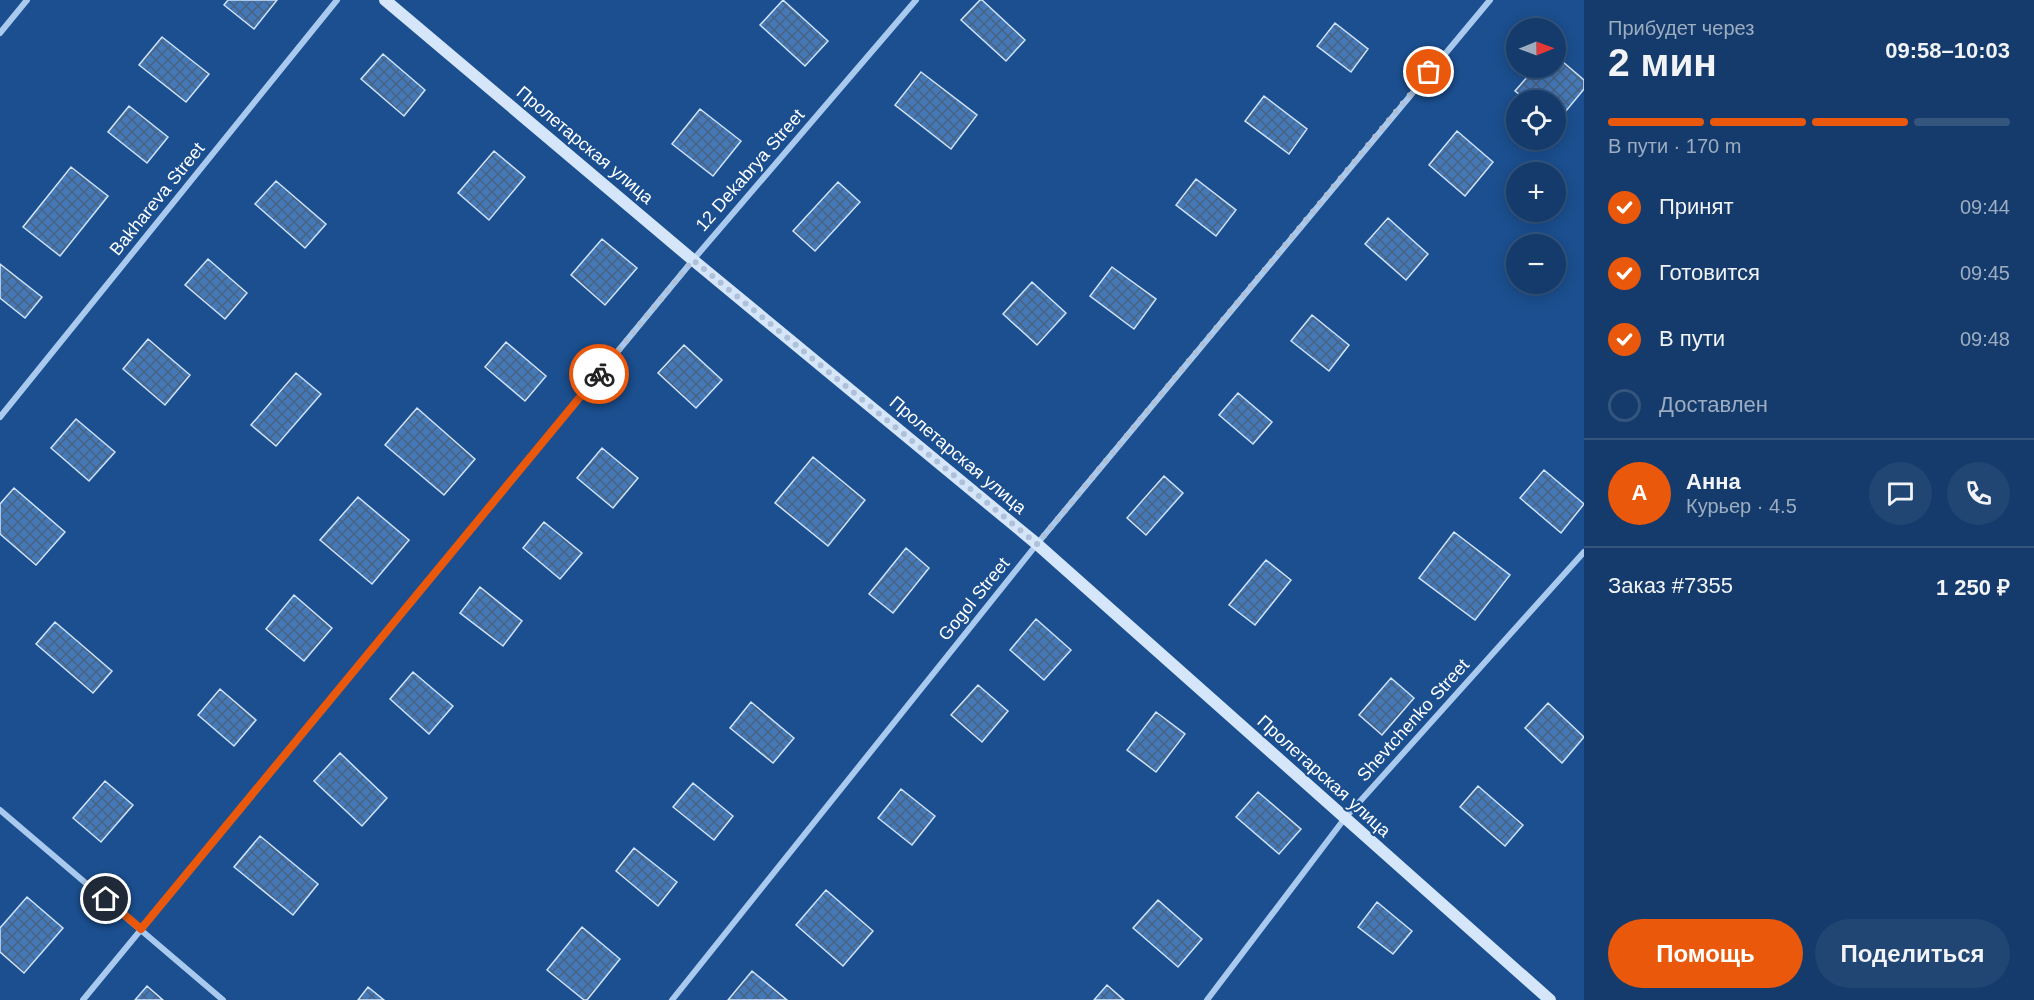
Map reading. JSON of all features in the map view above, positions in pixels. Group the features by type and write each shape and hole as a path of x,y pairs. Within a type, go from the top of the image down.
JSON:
{"main road":[{"name":"Пролетарская улица","path":"385,0 693,260 1037,544 1550,1000"}],"street":[{"path":"0,33 27,0"},
{"name":"Bakhareva Street","path":"0,417 337,0"},
{"name":"12 Dekabrya Street","path":"83,1000 693,260 916,0"},
{"name":"Gogol Street","path":"672,1000 1037,544 1490,0"},
{"name":"Shevtchenko Street","path":"1207,1000 1345,818 1584,552"},
{"path":"0,810 223,1000"}],"building":[{"path":"228,0 277,0 254,29 224,5"},
{"path":"783,0 828,41 805,66 760,25"},
{"path":"980,0 1025,40 1006,61 961,20"},
{"path":"1335,23 1368,49 1351,72 1317,46"},
{"path":"162,37 209,74 186,102 139,65"},
{"path":"383,54 425,90 404,116 361,79"},
{"path":"1566,65 1584,80 1584,89 1566,111 1566,90 1516,90 1526,78 1566,78"},
{"path":"921,72 977,115 951,149 895,105"},
{"path":"1264,96 1307,129 1289,154 1245,121"},
{"path":"129,106 168,137 147,163 108,132"},
{"path":"700,109 741,141 713,176 672,144"},
{"path":"1457,131 1493,162 1465,196 1429,165"},
{"path":"494,151 525,177 489,220 458,193"},
{"path":"71,167 108,196 60,256 23,227"},
{"path":"1196,179 1236,210 1216,236 1176,205"},
{"path":"276,181 326,224 305,248 255,204"},
{"path":"838,182 860,202 815,251 793,231"},
{"path":"1388,218 1428,254 1406,280 1365,244"},
{"path":"602,239 637,268 605,305 571,275"},
{"path":"208,259 247,293 225,319 185,285"},
{"path":"0,264 42,297 25,318 0,298"},
{"path":"1112,267 1156,299 1134,329 1090,296"},
{"path":"1032,282 1066,313 1037,345 1003,314"},
{"path":"1312,315 1349,345 1329,371 1291,341"},
{"path":"148,339 190,375 165,405 123,369"},
{"path":"506,342 546,376 525,401 485,367"},
{"path":"684,345 722,380 696,408 658,373"},
{"path":"296,373 321,394 276,446 251,425"},
{"path":"1238,393 1272,422 1253,444 1219,415"},
{"path":"417,408 475,459 444,495 385,445"},
{"path":"76,419 115,452 89,481 51,448"},
{"path":"602,448 638,478 613,508 577,478"},
{"path":"813,457 865,500 828,546 775,503"},
{"path":"1544,470 1584,504 1561,533 1520,498"},
{"path":"1164,476 1183,493 1146,535 1127,518"},
{"path":"14,488 65,532 36,565 0,534 0,504"},
{"path":"358,497 409,540 372,584 320,540"},
{"path":"544,522 582,553 560,579 523,548"},
{"path":"1454,532 1510,575 1475,620 1419,578"},
{"path":"906,548 929,568 893,613 869,594"},
{"path":"1266,560 1291,580 1255,625 1229,605"},
{"path":"480,587 522,621 503,646 460,613"},
{"path":"294,595 332,628 304,661 266,629"},
{"path":"1036,619 1071,650 1044,680 1010,650"},
{"path":"55,622 112,671 93,693 36,644"},
{"path":"413,672 453,706 429,734 390,699"},
{"path":"1391,678 1414,698 1382,735 1359,715"},
{"path":"978,685 1008,711 982,742 951,715"},
{"path":"220,689 256,720 234,746 198,715"},
{"path":"751,702 794,738 773,763 730,728"},
{"path":"1548,703 1584,737 1562,763 1525,728"},
{"path":"1156,712 1185,734 1156,772 1127,750"},
{"path":"340,753 387,798 362,826 314,781"},
{"path":"105,781 133,805 101,842 73,818"},
{"path":"693,783 733,816 714,840 673,807"},
{"path":"1478,786 1523,825 1505,846 1460,807"},
{"path":"901,789 935,816 912,845 878,818"},
{"path":"1258,792 1301,829 1279,854 1236,817"},
{"path":"260,836 318,884 293,915 234,867"},
{"path":"634,848 677,882 658,906 616,871"},
{"path":"826,890 873,931 843,966 796,925"},
{"path":"27,897 63,928 24,973 0,952 0,928"},
{"path":"1158,900 1202,939 1178,967 1133,928"},
{"path":"1377,902 1412,931 1393,954 1358,927"},
{"path":"582,927 620,959 587,1000 547,970"},
{"path":"752,971 787,1000 728,1000"},
{"path":"1107,985 1124,1000 1094,1000"},
{"path":"147,986 163,1000 135,1000"},
{"path":"368,987 384,1000 358,1000"}],"way so far":[{"path":"599,374 693,260 1037,544 1429,72"}],"route":[{"path":"106,899 141,929 599,374"}]}
